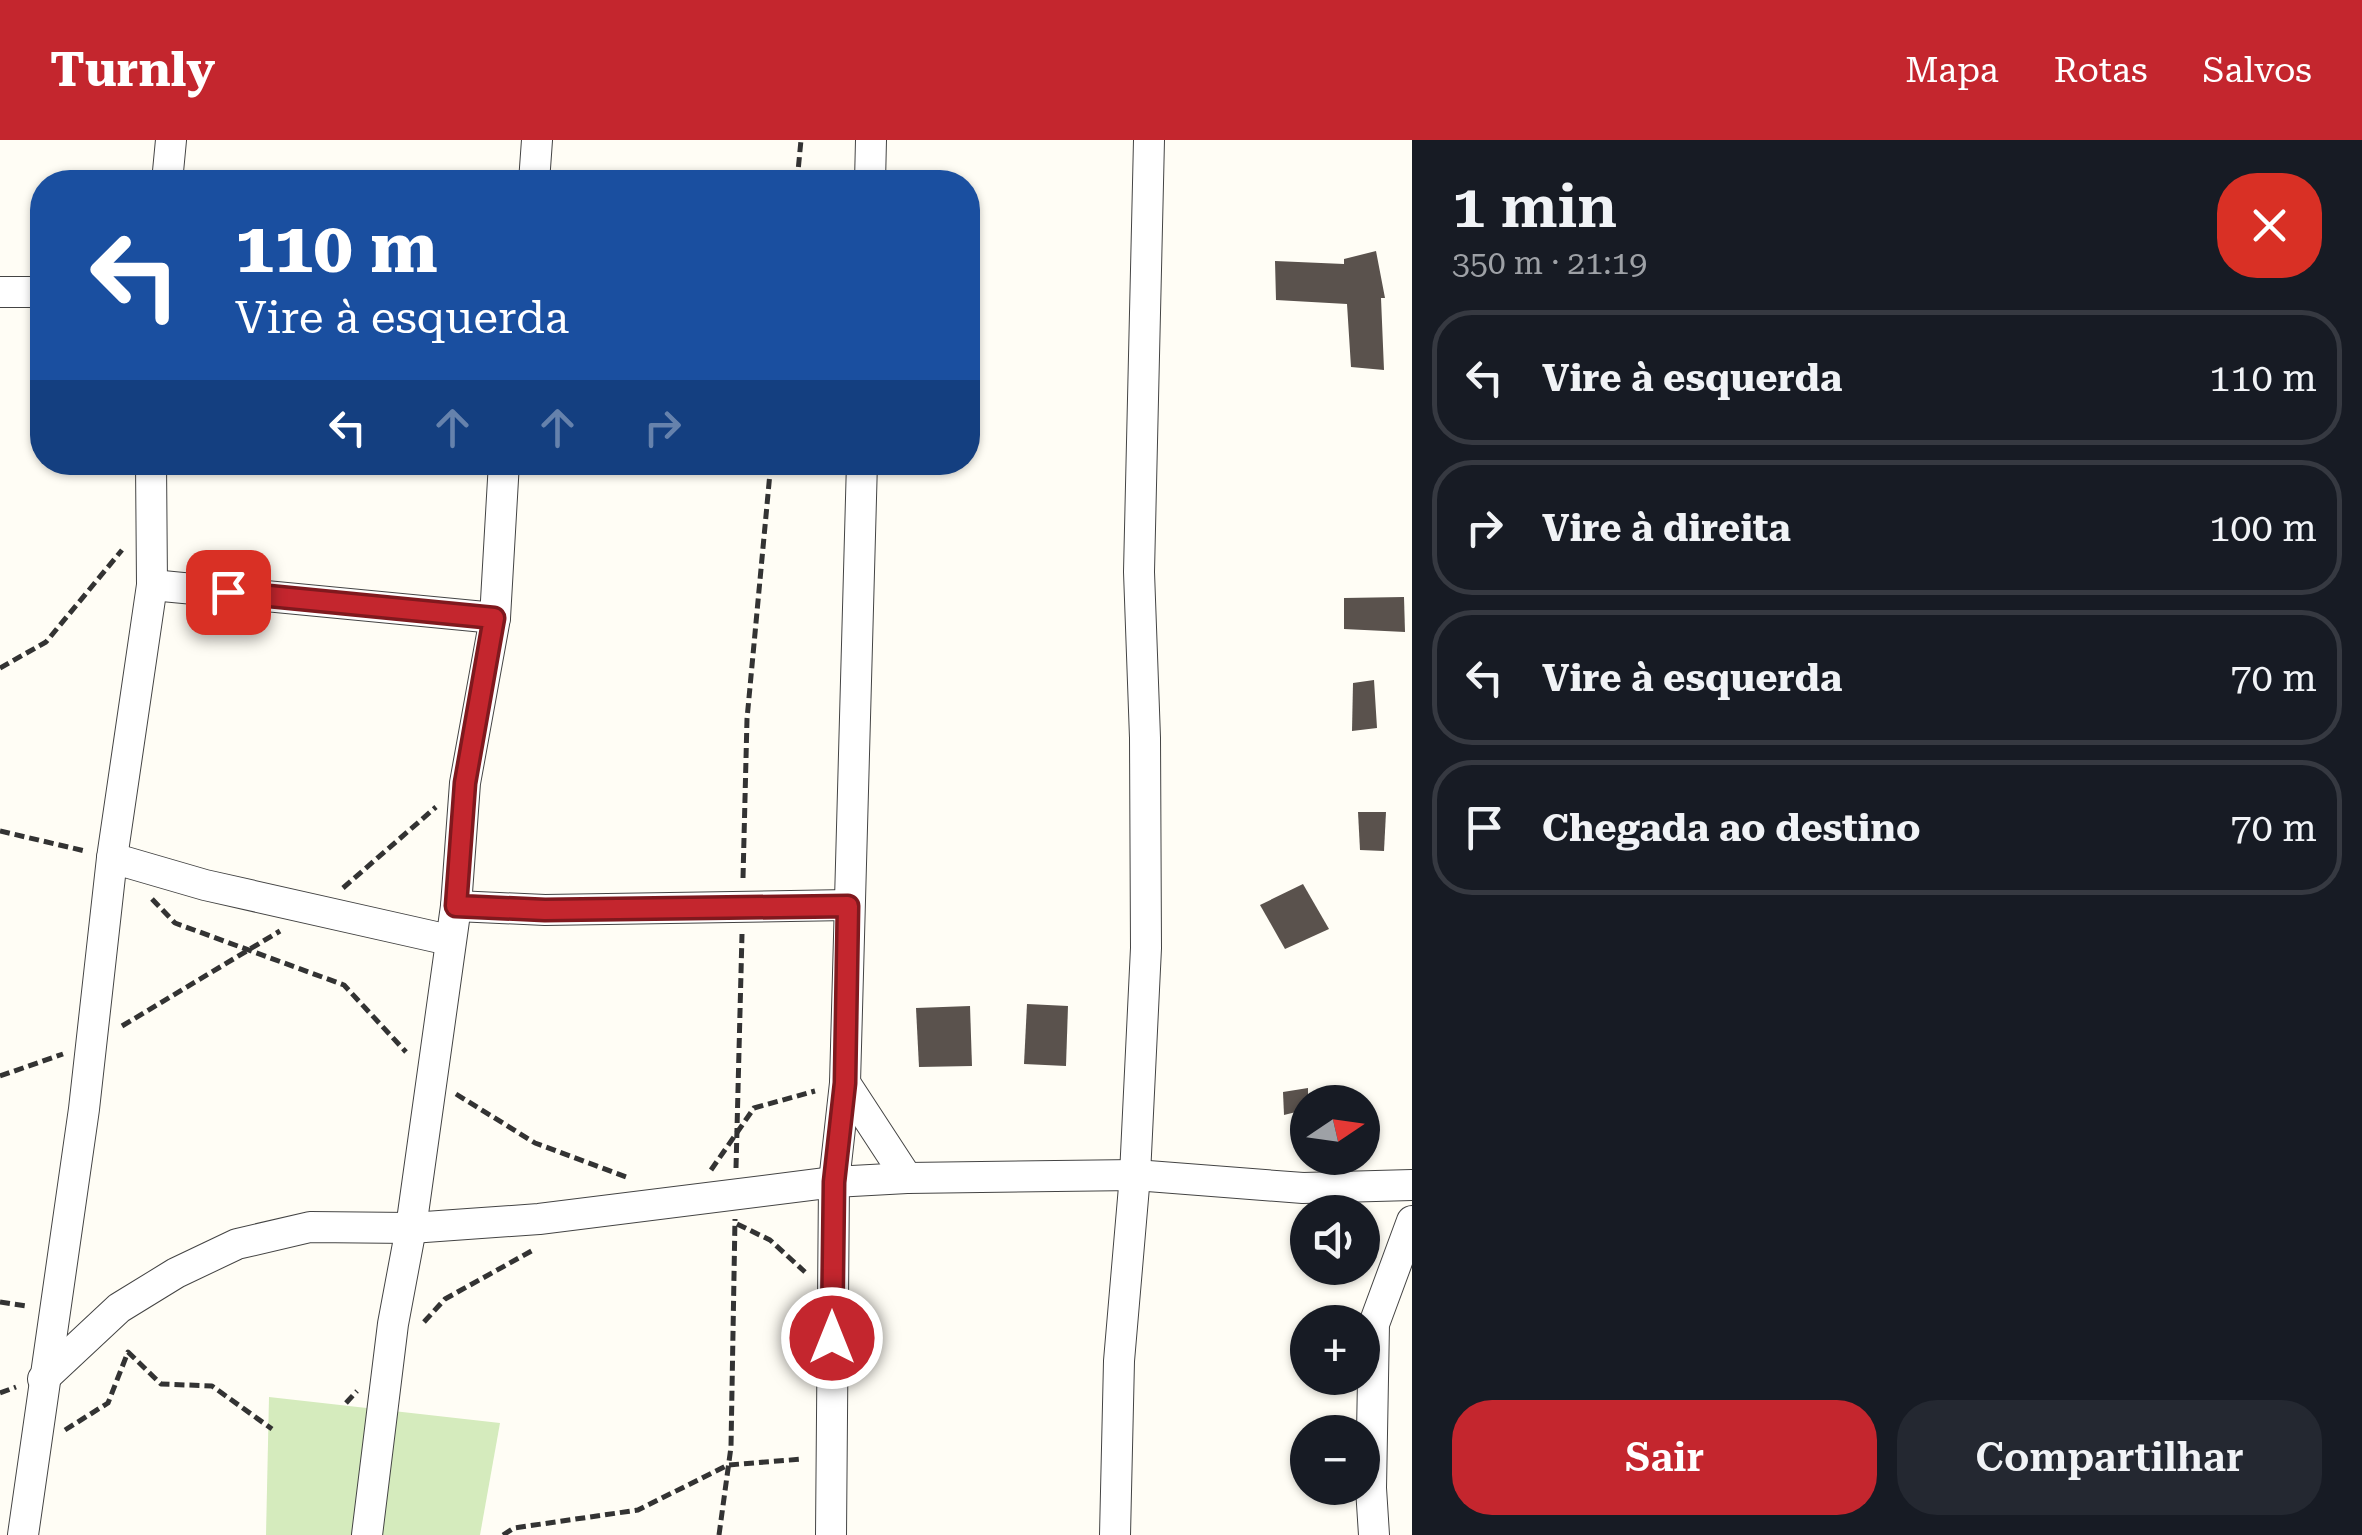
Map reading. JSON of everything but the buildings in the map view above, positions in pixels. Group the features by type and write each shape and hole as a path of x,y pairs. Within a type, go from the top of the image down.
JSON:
{"street":[{"path":"168,170 171,140"},
{"path":"535,170 537,140"},
{"path":"870,170 871,140"},
{"path":"1115,1535 1119,1361 1135,1176 1146,948 1139,572 1149,140"},
{"path":"0,292 30,292"},
{"path":"23,1535 152,585 151,475"},
{"path":"367,1535 393,1324 412,1228 456,906 465,783 494,618 503,475"},
{"path":"831,1535 834,1182 845,1083 862,475"},
{"path":"152,585 494,618"},
{"path":"112,858 205,885 450,940"},
{"path":"456,906 545,910 848,906"},
{"path":"845,1083 907,1178"},
{"path":"43,1378 119,1308 176,1273 237,1244 310,1227 412,1228 539,1219 834,1182 907,1178 1135,1176 1303,1188 1412,1185"},
{"path":"1374,1535 1370,1488 1374,1324 1412,1221"}],"path":[{"path":"798,170 801,140"},
{"path":"743,890 747,718 770,475"},
{"path":"0,668 46,642 151,515"},
{"path":"0,831 112,858"},
{"path":"150,897 176,923 344,984 431,1079 536,1144 638,1181"},
{"path":"736,1177 742,928"},
{"path":"0,1076 92,1045"},
{"path":"833,1298 770,1240 690,1200 754,1108 845,1083"},
{"path":"719,1535 728,1464 736,1216"},
{"path":"420,1325 446,1299 546,1243"},
{"path":"34,1450 108,1402 128,1352 161,1384 212,1386 272,1429"},
{"path":"346,1403 358,1390"},
{"path":"502,1535 514,1528 638,1510 728,1464 831,1457"}],"green space":[{"path":"269,1397 500,1423 480,1535 266,1535"}],"route":[{"path":"228,592 494,618 465,783 456,906 545,910 848,906 845,1083 834,1182 832,1338"}]}
